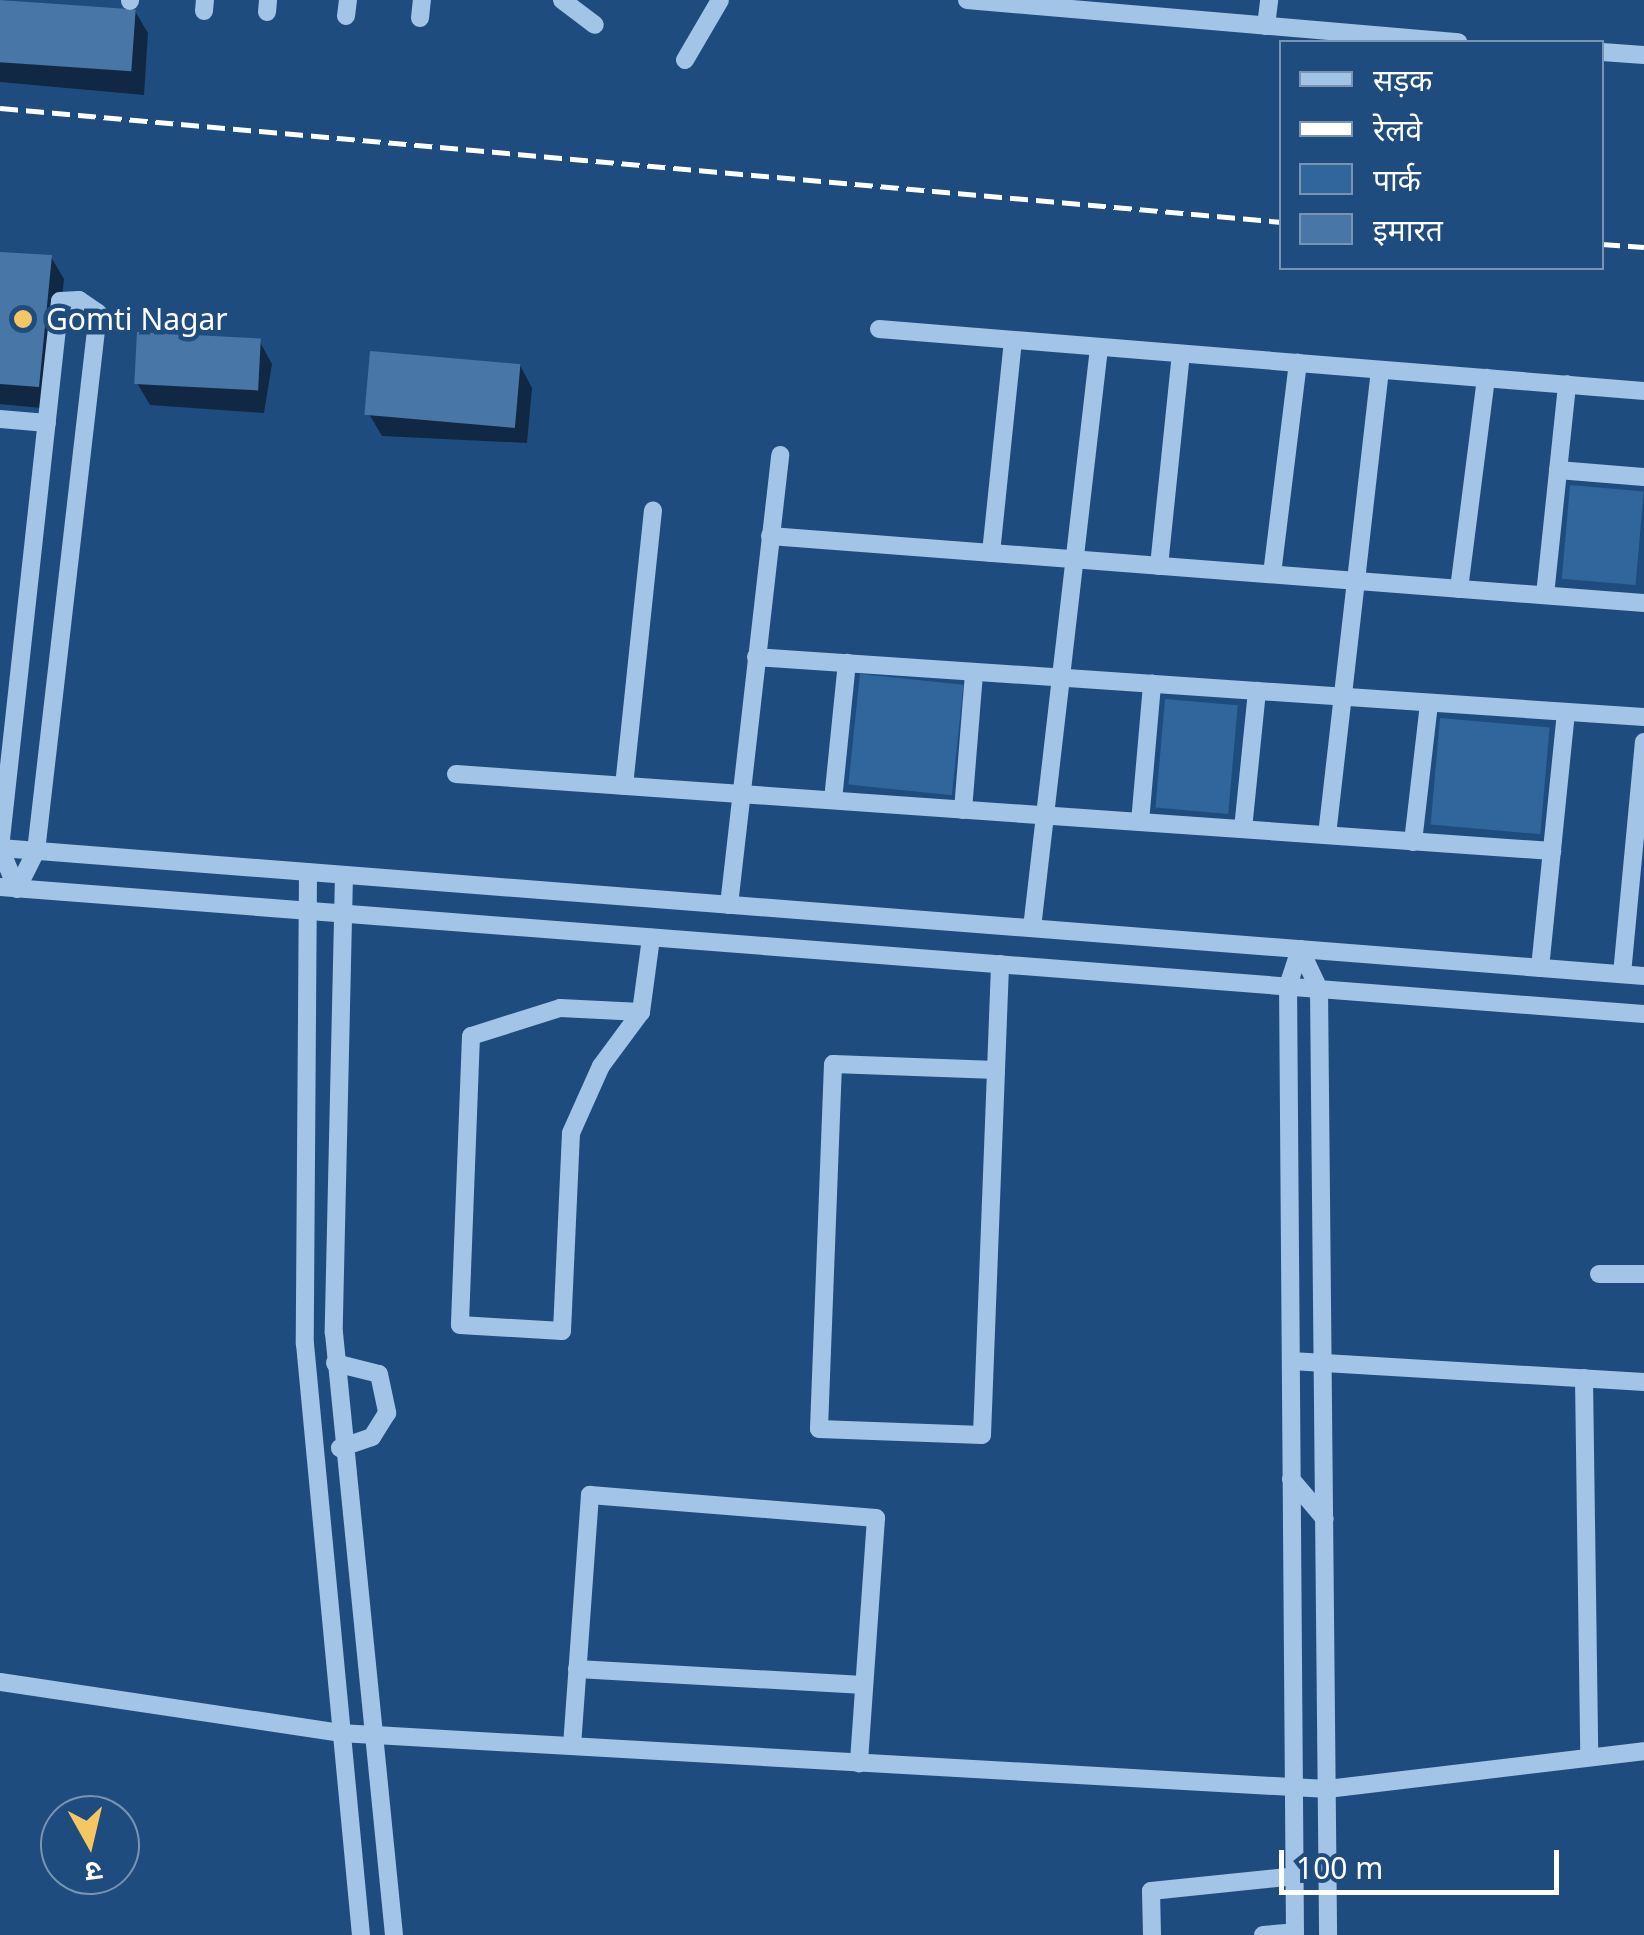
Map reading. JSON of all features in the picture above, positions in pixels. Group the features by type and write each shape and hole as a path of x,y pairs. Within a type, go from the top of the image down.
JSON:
{"street":[{"path":"562,0 595,25"},
{"path":"685,60 720,0"},
{"path":"967,0 1158,8 1266,26 1434,40"},
{"path":"1266,26 1269,0"},
{"path":"1604,52 1644,55"},
{"path":"60,300 79,300 98,313 36,851 9,888 0,848 60,300"},
{"path":"879,328 1644,390"},
{"path":"991,553 1013,340"},
{"path":"1032,928 1099,348"},
{"path":"1160,566 1181,354"},
{"path":"1272,574 1298,363"},
{"path":"1327,836 1380,370"},
{"path":"1459,588 1486,378"},
{"path":"1545,595 1567,384"},
{"path":"0,419 47,422"},
{"path":"729,905 780,455"},
{"path":"1558,470 1644,477"},
{"path":"624,786 654,511"},
{"path":"770,536 1644,603"},
{"path":"756,657 1644,717"},
{"path":"833,800 847,663"},
{"path":"963,810 974,672"},
{"path":"1140,822 1152,684"},
{"path":"1243,830 1257,691"},
{"path":"1413,842 1429,703"},
{"path":"1540,968 1566,712"},
{"path":"1622,974 1640,832 1644,742"},
{"path":"456,774 1552,851"},
{"path":"0,848 1644,976"},
{"path":"308,872 305,1344 361,1935"},
{"path":"344,875 335,1364 340,1448 394,1935"},
{"path":"9,888 1644,1014"},
{"path":"640,1012 560,1008 471,1036 460,1325 562,1331 570,1133 640,1012 651,938"},
{"path":"1263,1935 1295,1933 1288,986 1300,949"},
{"path":"1300,949 1319,989 1328,1935"},
{"path":"996,1070 833,1064 819,1429 982,1435 996,1070 1000,964"},
{"path":"1599,1274 1644,1274"},
{"path":"1290,1361 1644,1382"},
{"path":"335,1364 379,1374 387,1413 372,1437 340,1448"},
{"path":"1584,1378 1589,1757"},
{"path":"1292,1479 1325,1519"},
{"path":"572,1746 590,1495 876,1518 859,1762"},
{"path":"578,1670 864,1686"},
{"path":"0,1682 340,1733 1328,1789 1644,1750"},
{"path":"1152,1935 1151,1891 1295,1876"}],"green space":[{"path":"1570,485 1644,491 1636,585 1562,579"},
{"path":"860,674 963,685 952,795 848,784"},
{"path":"1165,699 1238,705 1228,814 1156,808"},
{"path":"1440,718 1550,728 1540,834 1431,825"}],"building":[{"path":"0,0 136,9 131,71 0,62"},
{"name":"Gomti Nagar","path":"0,252 52,255 39,387 0,384"},
{"path":"137,332 261,338 258,390 134,384"},
{"path":"370,351 520,364 515,428 364,415"}],"railway":[{"path":"0,108 1279,222"},
{"path":"1604,244 1644,247"}],"place":[{"name":"Gomti Nagar","path":"23,319"}]}
